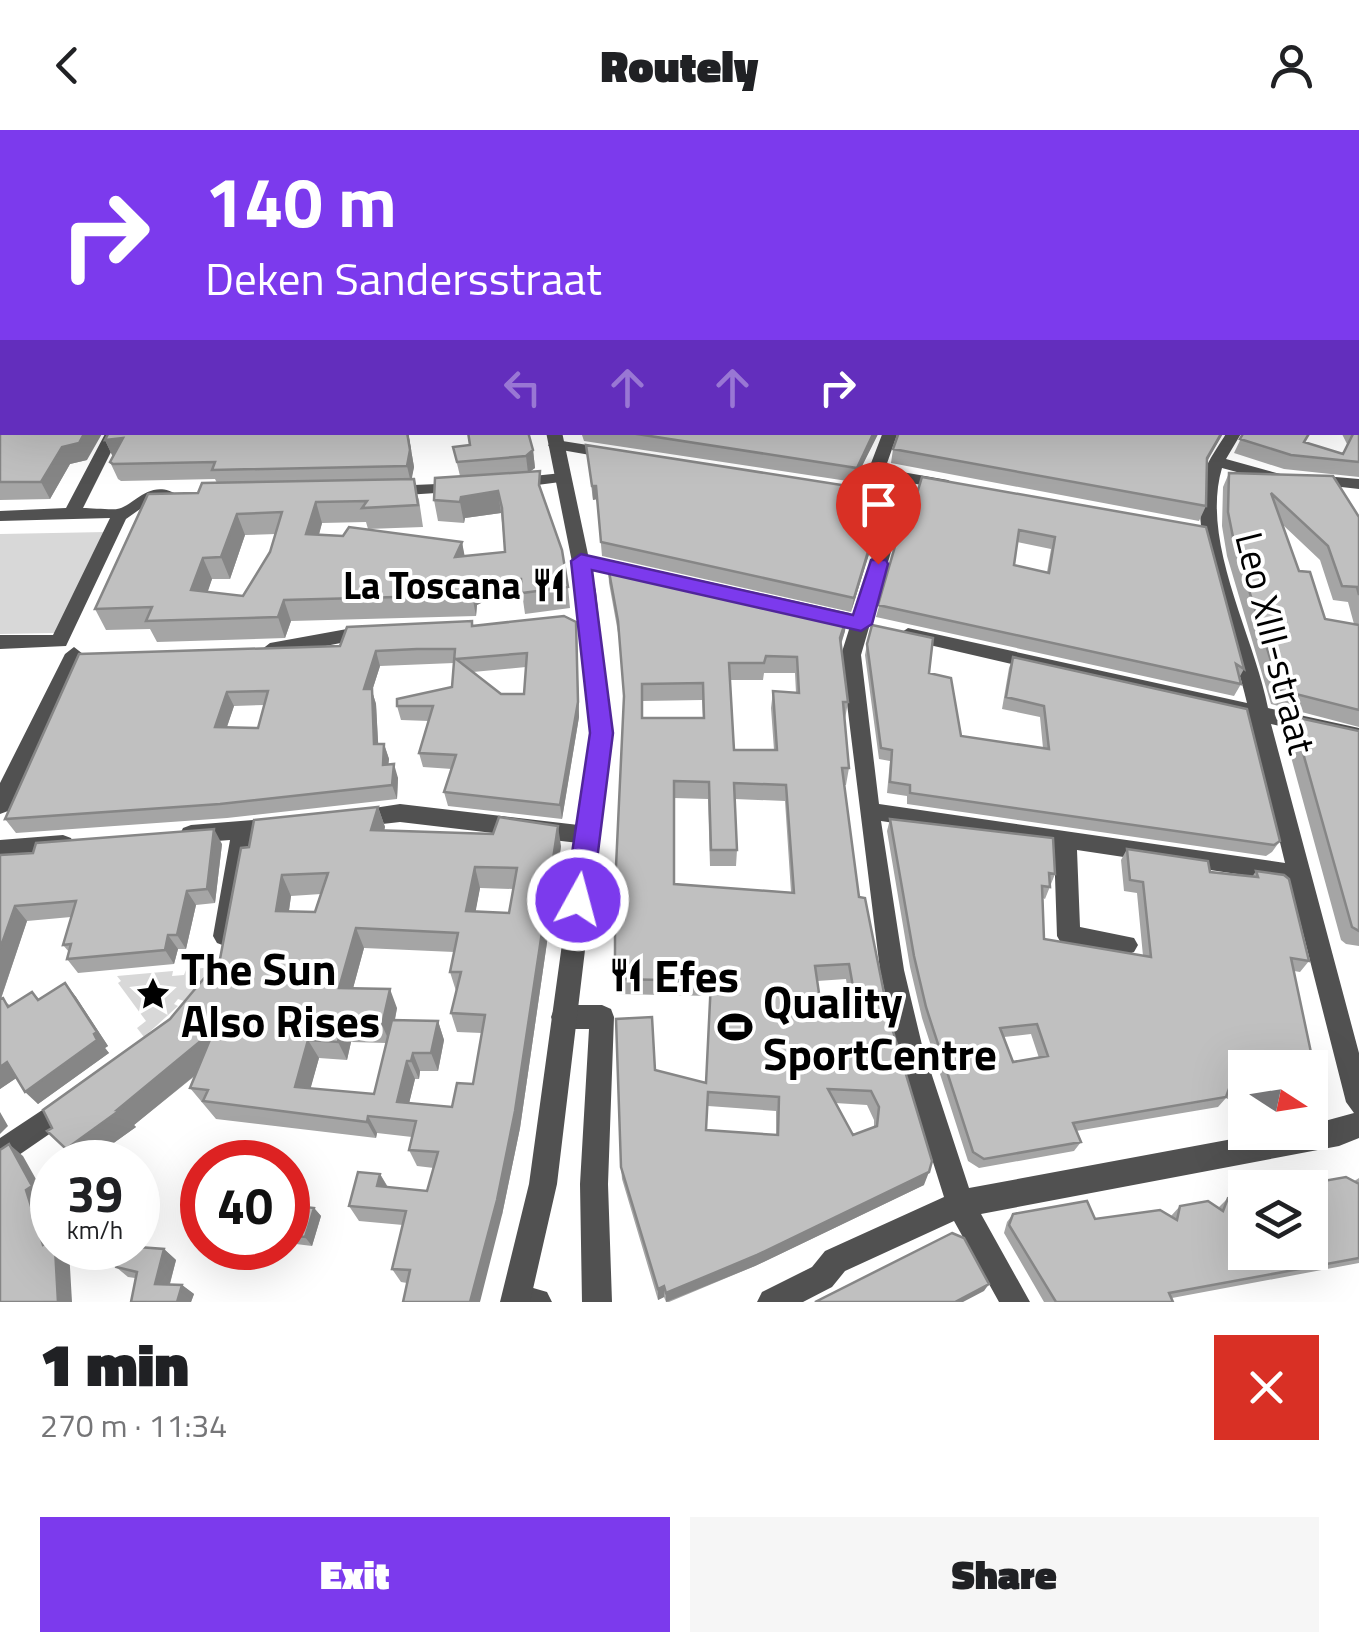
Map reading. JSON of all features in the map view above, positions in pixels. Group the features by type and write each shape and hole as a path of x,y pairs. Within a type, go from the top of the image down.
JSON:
{"street":[{"path":"71,514 112,435"},
{"path":"890,435 876,472 862,491 958,487"},
{"name":"Leo XIII-straat","path":"1233,435 1210,480 1202,531 1260,712 1298,874"},
{"path":"523,1301 543,1184 601,733 583,621 581,561 555,439 629,456"},
{"path":"1218,462 1267,477 1359,484"},
{"path":"876,472 902,488"},
{"path":"374,492 562,478"},
{"path":"902,488 852,622 850,656 869,811 892,970 909,1045 960,1204 1016,1302"},
{"path":"0,805 75,649 120,516 131,504 146,497 184,496"},
{"path":"0,516 110,512 120,516"},
{"path":"581,561 656,578"},
{"path":"852,622 1359,736"},
{"path":"248,650 286,650 351,632 391,630"},
{"path":"0,642 75,649"},
{"path":"869,811 1298,874 1359,1102"},
{"path":"341,819 400,813 587,834"},
{"path":"168,836 302,824"},
{"path":"220,968 243,830"},
{"path":"1064,840 1069,936 1126,945"},
{"path":"0,849 93,842"},
{"path":"563,1016 602,1017 594,1184 597,1302"},
{"path":"0,1154 86,1093"},
{"path":"772,1302 822,1277 835,1261 960,1204 1339,1133 1359,1124"}],"shaded area":[{"path":"106,532 55,633 0,634 0,534"},
{"path":"211,967 184,1001 178,999 174,1004 178,1006 144,1037 137,1028 146,1021 117,976 173,971 172,976 184,975 186,970"}],"building":[{"path":"0,435 83,435 79,443 62,447 41,482 0,482"},
{"path":"108,435 408,435 410,450 407,466 212,470 215,462 113,464 110,462 123,438 105,440"},
{"path":"468,435 529,435 533,450 526,456 457,462 453,447 470,445"},
{"path":"643,435 873,435 857,468"},
{"path":"898,435 1220,435 1207,458 1206,506 893,449"},
{"path":"1242,435 1308,435 1304,442 1343,454 1352,435 1359,435 1359,462 1291,455 1240,439"},
{"path":"586,445 886,492 854,598 601,542 596,486 592,486"},
{"path":"540,471 539,485 562,550 568,587 522,593 521,579 479,581 473,583 472,595 284,600 278,617 146,621 152,607 95,609 148,494 198,493 202,483 414,479 418,505 362,508 367,501 316,502 306,534 343,536 349,527 462,542 455,557 505,552 498,491 461,497 460,502 434,500 435,478","holes":["282,512 270,552 243,596 191,590 203,558 221,557 237,514"]},
{"path":"1229,473 1333,476 1359,517 1359,595 1357,587 1342,586 1328,546 1271,493 1299,571 1310,572 1325,619 1359,625 1359,710 1280,690 1234,542 1228,512"},
{"path":"922,477 1206,527 1244,669 1236,664 1241,684 878,605 909,498 915,500","holes":["1019,530 1055,537 1049,573 1014,565"]},
{"path":"614,562 848,614 840,638 848,702 843,702 849,768 842,768 859,897 865,898 889,1018 932,1161 929,1172 757,1255 666,1293 664,1286 658,1289 621,1167 616,1019 652,1017 655,1070 706,1083 711,981 615,979 624,696 618,621 608,566","holes":["766,656 797,657 799,693 773,691 777,750 734,750 729,663 764,663","703,683 704,718 642,718 642,684","674,781 709,782 711,850 737,850 734,783 786,785 794,893 674,884","849,964 855,998 820,1000 815,966","828,1089 871,1091 879,1107 877,1126 853,1135","708,1092 779,1097 778,1135 706,1130"]},
{"path":"564,616 576,622 578,702 560,805 444,792 456,755 419,753 433,706 397,706 397,699 452,687 455,649 417,649 376,651 364,689 372,689 374,744 384,744 383,765 394,764 392,785 220,804 5,819 79,654 340,646 347,627 472,621 472,626","holes":["527,653 524,694 501,694 456,659","268,691 258,728 215,727 227,692"]},
{"path":"872,625 933,638 929,673 951,678 961,736 1049,749 1044,706 1006,697 1013,657 1247,709 1280,841 1274,845 910,793 910,785 890,782 892,750 881,748 867,644"},
{"path":"1299,718 1359,731 1359,931 1352,927 1294,721"},
{"path":"378,807 371,830 493,834 499,817 558,826 515,1111 470,1302 403,1302 410,1270 392,1269 406,1211 349,1206 358,1172 380,1174 377,1186 427,1191 438,1152 409,1150 416,1121 368,1116 367,1122 203,1101 208,1090 190,1088 214,1030 78,1140 56,1140 47,1131 52,1128 43,1110 170,1019 220,959 241,848 249,847 254,820","holes":["475,867 517,868 509,913 466,911","328,873 315,912 276,911 282,875","356,928 458,933 450,972 461,972 451,1013 485,1015 473,1084 457,1083 452,1107 397,1102 407,1061 411,1061 413,1053 431,1053 438,1021 392,1020 374,1094 295,1087 308,1040 338,1042 342,1024 382,1025 390,989 339,988"]},
{"path":"890,819 1053,838 1055,874 1049,873 1050,887 1042,886 1044,939 1151,957 1143,882 1130,880 1127,849 1208,861 1210,872 1258,877 1256,871 1284,875 1289,879 1309,961 1291,958 1310,1050 1228,1050 1226,1097 1073,1123 1081,1142 984,1159 973,1152 926,1007","holes":["1037,1024 1048,1056 1013,1062 1000,1028"]},
{"path":"214,829 207,889 187,891 177,935 168,935 165,950 67,959 71,944 63,945 76,901 15,906 0,949 0,855 33,853 36,843"},
{"path":"65,983 97,1032 97,1040 25,1092 7,1062 0,1067 0,999 8,1007 32,992 38,1000"},
{"path":"9,1144 30,1182 26,1190 30,1203 30,1270 56,1270 58,1302 0,1302 0,1150"},
{"path":"1346,1177 1359,1184 1359,1258 1328,1264 1328,1180"},
{"path":"1228,1198 1228,1270 1294,1270 1169,1293 1173,1302 1056,1302 1009,1225 1013,1214 1087,1201 1095,1219 1160,1210 1177,1220 1180,1206 1208,1201 1223,1211"},
{"path":"952,1233 964,1238 989,1284 955,1302 815,1302"},
{"path":"129,1270 159,1270 155,1284 182,1285 177,1302 131,1302 137,1272"}],"place":[{"name":"La Toscana","path":"549,585"},
{"name":"Efes","path":"626,975"},
{"name":"The Sun Also Rises","path":"153,994"},
{"name":"Quality SportCentre","path":"735,1027"}],"route":[{"path":"578,900 601,733 591,621 581,561 861,624 878,564"}]}
